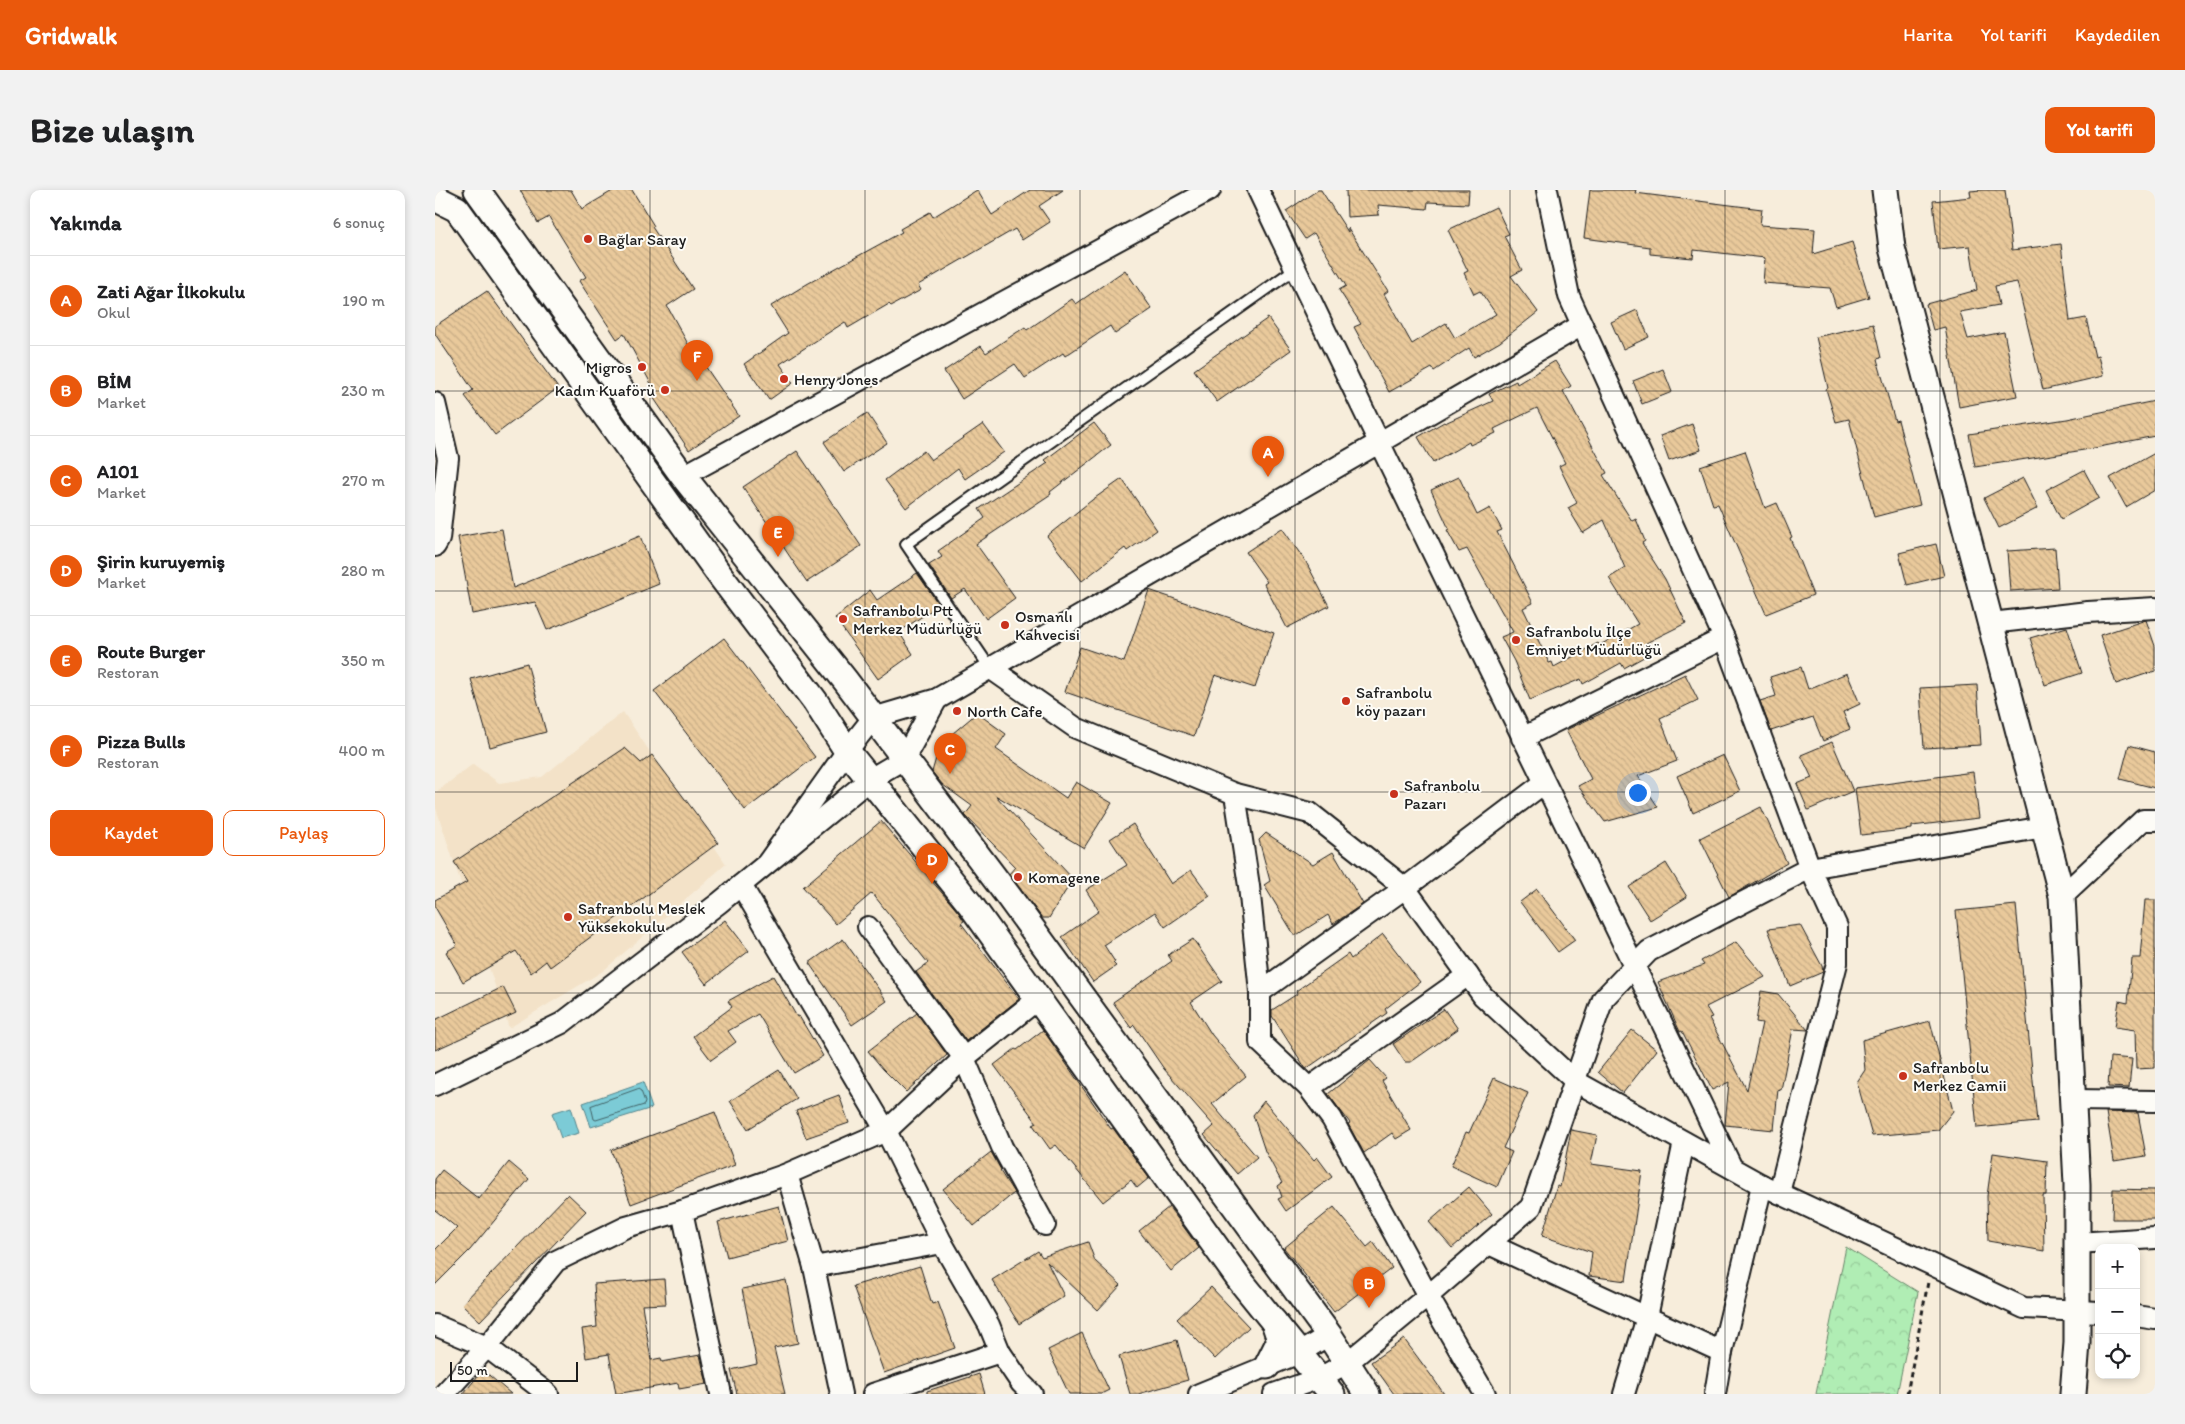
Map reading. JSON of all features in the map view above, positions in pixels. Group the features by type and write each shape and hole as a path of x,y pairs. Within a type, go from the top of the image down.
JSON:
{"street":[{"path":"477,190 683,476 845,680 1009,897 1329,1335 1367,1394"},
{"path":"683,476 1210,190"},
{"path":"1258,190 1378,444 1635,966 1732,1168"},
{"path":"1547,190 1569,296 1724,638 1811,868 1837,927 1837,963 1722,1352 1715,1394"},
{"path":"1885,190 1892,248 2062,896 2077,1184 2077,1243 2088,1311 2077,1344 2073,1394"},
{"path":"435,198 457,208 719,574 815,701 847,750 970,904 1239,1279 1326,1386"},
{"path":"768,862 847,750 873,718 937,699 1583,325"},
{"path":"435,403 448,458 439,539 435,546"},
{"path":"1991,623 2088,612 2155,608"},
{"path":"1522,738 1724,638"},
{"path":"990,668 1076,728 1235,794 1310,813 1405,888 1483,996 1575,1081 1770,1189 2024,1308 2088,1311"},
{"path":"435,1085 562,1023 741,885 870,779 904,759 937,699"},
{"path":"1261,992 1405,888 1544,783"},
{"path":"1235,794 1249,886 1261,992 1260,1042 1309,1088 1332,1119 1428,1296 1485,1394"},
{"path":"2062,896 2143,820 2155,820"},
{"path":"1274,1394 1326,1386 1348,1362 1531,1207 1603,1000 1649,951 1811,868 2044,827"},
{"path":"741,885 886,1131 942,1243 989,1325 1000,1352 1024,1390"},
{"path":"868,927 965,1058 1002,1146 1045,1225"},
{"path":"1309,1088 1468,975"},
{"path":"444,1394 487,1347 556,1261 625,1227 682,1211 787,1174 886,1131 965,1058 1038,998"},
{"path":"2073,1100 2155,1101"},
{"path":"1624,1394 1647,1317 1684,1142"},
{"path":"787,1174 815,1267 841,1394"},
{"path":"682,1211 721,1394"},
{"path":"2077,1243 2155,1238"},
{"path":"815,1267 942,1243"},
{"path":"1489,1244 1722,1352"},
{"path":"2140,1317 2155,1319"},
{"path":"1267,1366 1279,1340 1274,1322"},
{"path":"435,1325 487,1347 548,1394"},
{"path":"1199,1394 1299,1352 1329,1335"},
{"path":"873,1394 1000,1352"}],"lane":[{"path":"990,668 906,544 1295,269"}],"path":[{"path":"1907,1394 1931,1264"}],"shaded area":[{"name":"Safranbolu Meslek Yüksekokulu","path":"623,712 726,864 603,971 509,1028 435,805 435,793 473,764 499,783 542,777"}],"green space":[{"path":"1846,1247 1918,1292 1897,1394 1816,1394"}],"water":[{"path":"643,1082 652,1108 591,1127 583,1103"},
{"path":"571,1107 579,1133 561,1138 552,1113"}],"building":[{"path":"520,190 571,190 582,209 614,190 632,190 654,226 652,227 693,289 667,306 698,362 701,360 739,416 689,450 651,394 655,391 624,334 617,339 579,281 586,277 549,217 538,223"},
{"path":"977,190 992,215 1030,190 1063,190 1039,206 1050,222 1022,240 1015,229 918,285 921,290 891,306 889,304 848,328 845,322 780,364 793,383 769,400 744,364 788,333 771,306 902,232 900,229 930,212 933,217"},
{"path":"1318,190 1321,190 1348,232 1348,228 1388,291 1384,294 1412,344 1446,323 1455,338 1496,314 1480,291 1474,294 1464,273 1468,271 1448,230 1496,207 1509,234 1504,236 1522,270 1511,276 1538,312 1500,342 1474,357 1469,348 1434,371 1432,368 1389,392 1354,327 1361,324 1339,290 1346,286 1314,233 1305,239 1286,211"},
{"path":"1346,190 1469,190 1468,204 1428,202 1427,209 1378,205 1379,215 1347,217"},
{"path":"1590,190 1636,190 1635,193 1762,209 1760,225 1815,229 1813,254 1852,242 1869,297 1836,307 1830,288 1763,283 1765,258 1694,250 1693,258 1650,254 1650,247 1584,238"},
{"path":"2005,190 2012,250 2061,244 2070,321 2086,318 2095,357 2098,356 2103,376 2043,390 2017,282 1995,286 1999,305 1960,312 1968,339 2004,332 2017,396 1959,407 1945,327 1933,330 1926,304 1977,290 1970,246 1938,249 1933,201 1971,197 1970,191"},
{"path":"1125,270 1152,309 1115,334 1110,326 1065,356 1063,353 1025,378 1015,364 962,399 944,371 981,346 986,353 1025,327 1027,330 1072,299 1076,304"},
{"path":"487,291 558,388 495,435 465,396 473,390 435,334 435,326"},
{"path":"1637,310 1649,337 1623,349 1611,322"},
{"path":"1268,318 1291,350 1217,402 1194,370"},
{"path":"1873,324 1881,358 1877,359 1895,421 1898,420 1920,505 1874,517 1849,419 1836,422 1826,389 1828,388 1816,337"},
{"path":"1555,361 1571,386 1563,391 1607,473 1603,475 1632,521 1636,519 1645,541 1642,543 1665,579 1686,623 1646,643 1651,653 1624,668 1621,663 1583,684 1581,679 1530,700 1514,661 1501,637 1513,632 1467,549 1459,552 1447,530 1449,529 1431,490 1459,477 1477,515 1490,508 1502,530 1497,532 1533,603 1523,608 1549,663 1552,662 1554,667 1638,624 1609,578 1625,568 1604,520 1583,533 1568,508 1577,503 1559,466 1565,463 1537,408 1494,429 1496,433 1470,445 1469,442 1433,463 1418,437 1444,422 1493,401 1489,394 1516,381 1517,384"},
{"path":"1663,369 1672,392 1642,404 1633,381"},
{"path":"2155,401 2155,436 2084,450 1975,467 1969,434 2067,419"},
{"path":"867,413 887,443 844,472 824,442"},
{"path":"1094,423 1111,445 1050,492 1051,494 976,544 1015,598 986,619 965,589 951,598 929,565 942,557 938,551 985,518 979,509 1048,463 1045,460"},
{"path":"983,424 1004,452 965,479 958,468 906,508 885,480 924,451 931,460"},
{"path":"1692,424 1701,450 1669,461 1660,436"},
{"path":"797,451 861,546 807,582 743,487"},
{"path":"1745,451 1765,508 1777,503 1792,537 1790,538 1813,595 1766,614 1718,504 1713,505 1700,466"},
{"path":"2155,453 2155,490 2126,507 2110,478"},
{"path":"2084,470 2099,498 2061,519 2046,490"},
{"path":"2023,478 2038,508 1999,528 1984,498"},
{"path":"1122,479 1157,530 1127,551 1125,548 1082,581 1047,536"},
{"path":"1282,528 1306,562 1329,606 1287,628 1264,584 1267,582 1246,552"},
{"path":"502,529 513,588 640,536 659,584 547,630 535,602 472,614 458,537"},
{"path":"1936,544 1944,576 1907,585 1899,553"},
{"path":"2055,548 2058,588 2010,591 2007,551"},
{"path":"917,573 939,605 899,632 913,654 878,679 835,618 870,590 877,600"},
{"path":"1149,590 1274,633 1255,688 1215,675 1194,736 1065,692 1080,647 1124,662"},
{"path":"2146,620 2155,646 2155,671 2116,684 2100,635"},
{"path":"2067,627 2082,673 2045,685 2030,638"},
{"path":"724,638 815,757 745,810 654,691"},
{"path":"527,663 546,732 490,747 471,679"},
{"path":"1801,667 1808,689 1847,673 1860,704 1843,712 1850,729 1823,741 1813,717 1771,731 1760,701 1776,696 1770,677"},
{"path":"1685,674 1698,700 1660,718 1677,761 1638,776 1658,807 1605,822 1578,786 1591,779 1566,730"},
{"path":"1977,685 1981,745 1924,748 1920,688"},
{"path":"977,713 1006,734 996,749 1066,798 1076,782 1112,803 1084,848 995,795 1073,879 1049,918 1042,918 1009,874 1015,867 965,815 972,806 943,785 932,772 940,744"},
{"path":"1832,742 1853,791 1808,810 1797,784 1812,778 1801,755"},
{"path":"2129,745 2155,752 2155,788 2120,779"},
{"name":"Safranbolu Meslek Yüksekokulu","path":"625,748 641,763 652,755 718,843 550,967 546,961 531,973 516,951 463,982 446,952 457,945 435,907 435,900 467,882 454,862"},
{"path":"1723,755 1740,791 1693,813 1677,776"},
{"path":"1973,772 1979,818 1912,826 1912,829 1861,835 1855,788"},
{"path":"1761,807 1787,863 1729,897 1700,838"},
{"path":"881,821 959,913 964,921 961,923 1019,999 966,1041 916,972 928,963 872,893 836,924 803,887"},
{"path":"1133,824 1171,884 1191,870 1210,896 1165,927 1155,912 1104,945 1116,966 1093,982 1062,937 1099,911 1086,890 1127,865 1110,839"},
{"path":"1266,833 1313,864 1333,852 1363,904 1333,924 1328,915 1295,936 1264,885 1270,881 1259,840"},
{"path":"1666,863 1687,897 1650,920 1629,887"},
{"path":"1537,889 1575,940 1558,952 1520,902"},
{"path":"2145,900 2155,900 2155,1068 2136,1069 2135,1030 2115,1027 2119,1001 2128,1003 2132,958 2140,958"},
{"path":"2016,905 2037,1122 1977,1128 1956,911"},
{"path":"725,920 749,951 706,984 682,952"},
{"path":"1800,925 1822,966 1823,972 1790,986 1768,929"},
{"path":"1383,934 1420,982 1385,1009 1387,1013 1306,1069 1272,1016 1272,1010 1297,994 1296,991 1348,954 1351,959"},
{"path":"843,939 887,1001 852,1025 809,963"},
{"path":"1193,939 1222,981 1191,1002 1212,1035 1246,1076 1212,1104 1257,1157 1237,1174 1204,1135 1214,1126 1164,1069 1134,1025 1131,1028 1113,1002 1172,961 1168,955"},
{"path":"1736,942 1765,977 1706,1007 1712,1017 1709,1018 1747,1090 1762,1023 1756,1022 1761,991 1778,994 1808,1030 1793,1029 1781,1090 1778,1089 1774,1130 1725,1125 1729,1082 1712,1090 1682,1031 1680,1032 1658,982 1704,965 1701,961"},
{"path":"773,976 823,1056 794,1073 758,1014 728,1031 736,1042 711,1060 693,1036 732,1007 728,1001"},
{"path":"503,987 516,1013 435,1050 435,1020"},
{"path":"1444,1009 1458,1029 1411,1062 1405,1062 1393,1044"},
{"path":"917,1013 947,1055 906,1092 868,1051"},
{"name":"Safranbolu Merkez Camii","path":"1930,1021 1953,1111 1938,1130 1872,1136 1857,1082 1865,1070 1862,1040"},
{"path":"1043,1030 1111,1129 1113,1128 1149,1178 1137,1188 1131,1180 1103,1202 1056,1145 1050,1149 1033,1125 1037,1123 994,1065"},
{"path":"1632,1030 1657,1050 1623,1093 1598,1072"},
{"path":"2110,1057 2132,1059 2129,1088 2108,1087"},
{"path":"1370,1060 1386,1078 1382,1081 1411,1130 1396,1139 1392,1133 1364,1153 1348,1124 1350,1123 1328,1094"},
{"path":"779,1070 797,1099 748,1129 730,1101"},
{"path":"1494,1078 1528,1093 1503,1148 1512,1152 1497,1187 1451,1166 1466,1132 1469,1133"},
{"path":"839,1095 849,1123 806,1138 796,1111"},
{"path":"1264,1101 1314,1160 1317,1157 1332,1177 1286,1211 1278,1199 1282,1197 1278,1186 1282,1183 1265,1151 1253,1115"},
{"path":"715,1112 735,1165 631,1204 611,1150"},
{"path":"2106,1112 2138,1113 2146,1156 2114,1161"},
{"path":"1571,1130 1597,1135 1591,1164 1642,1171 1626,1281 1589,1276 1592,1252 1542,1236 1557,1186 1560,1187"},
{"path":"991,1152 1014,1193 974,1226 943,1189"},
{"path":"1993,1153 2047,1161 2046,1195 2043,1195 2044,1251 1988,1241 1987,1196"},
{"path":"509,1162 529,1179 470,1250 435,1285 435,1250 457,1228 435,1210 435,1179 442,1170 479,1199"},
{"path":"1469,1187 1492,1214 1452,1248 1429,1222"},
{"path":"2113,1189 2155,1190 2155,1219 2112,1219"},
{"path":"568,1194 586,1211 480,1321 462,1304"},
{"path":"779,1206 788,1241 727,1257 718,1222"},
{"path":"1169,1207 1199,1248 1171,1271 1139,1231"},
{"path":"1334,1207 1367,1247 1373,1242 1392,1268 1334,1312 1284,1248"},
{"path":"1088,1242 1095,1261 1121,1285 1098,1310 1047,1262 1064,1296 1019,1324 992,1280 1038,1251 1042,1257"},
{"path":"920,1266 932,1304 938,1302 955,1348 884,1373 853,1286"},
{"path":"664,1279 666,1304 642,1305 651,1360 661,1358 662,1362 700,1355 707,1384 679,1389 678,1383 616,1394 609,1354 586,1358 582,1329 597,1327 594,1284"},
{"path":"786,1280 798,1343 774,1348 785,1394 737,1394 731,1370 757,1364 742,1289"},
{"path":"1211,1287 1249,1327 1215,1359 1177,1319"},
{"path":"1082,1333 1109,1390 1101,1394 1069,1394 1048,1350"},
{"path":"1404,1339 1444,1394 1394,1394 1371,1362"},
{"path":"1177,1340 1188,1380 1138,1394 1130,1394 1119,1356"},
{"path":"483,1370 511,1394 463,1394"},
{"path":"979,1374 985,1394 927,1394 927,1391"}],"place":[{"name":"Bağlar Saray","path":"588,239"},
{"name":"Migros","path":"642,367"},
{"name":"Henry Jones","path":"784,379"},
{"name":"Pizza Bulls","path":"697,381"},
{"name":"Kadın Kuaförü","path":"665,390"},
{"name":"Zati Ağar İlkokulu","path":"1268,477"},
{"name":"Route Burger","path":"778,557"},
{"name":"Safranbolu Ptt Merkez Müdürlüğü","path":"843,619"},
{"name":"Osmanlı Kahvecisi","path":"1005,625"},
{"name":"Safranbolu İlçe Emniyet Müdürlüğü","path":"1516,640"},
{"name":"Safranbolu köy pazarı","path":"1346,701"},
{"name":"North Cafe","path":"957,711"},
{"name":"A101","path":"950,774"},
{"name":"Safranbolu Pazarı","path":"1394,794"},
{"name":"Komagene","path":"1018,877"},
{"name":"Şirin kuruyemiş","path":"932,884"},
{"name":"Safranbolu Meslek Yüksekokulu","path":"568,917"},
{"name":"Safranbolu Merkez Camii","path":"1903,1076"},
{"name":"BİM","path":"1369,1308"}]}
